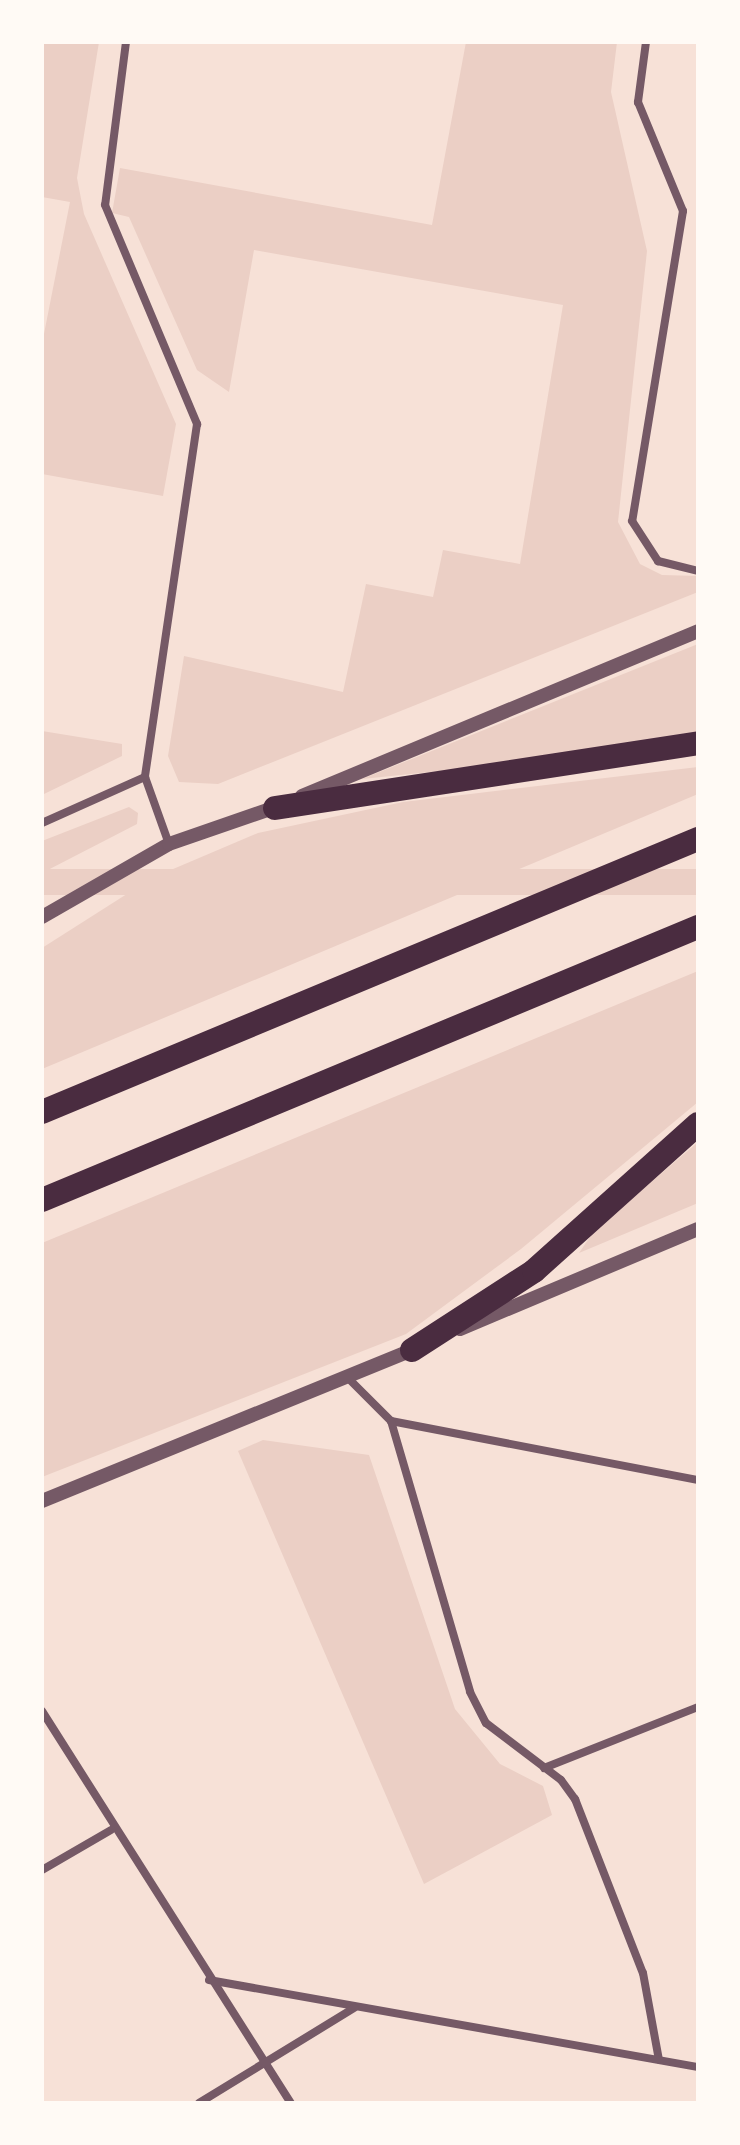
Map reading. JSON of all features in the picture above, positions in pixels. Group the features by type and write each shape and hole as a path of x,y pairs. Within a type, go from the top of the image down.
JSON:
{"highway":[{"path":"275,808 698,743"},
{"path":"42,1112 698,839"},
{"path":"42,1200 698,927"},
{"path":"412,1350 534,1271 698,1124"}],"street":[{"path":"126,42 105,205 197,424 145,777 169,844"},
{"path":"646,42 638,102 683,211 632,521 658,561 698,571"},
{"path":"42,917 169,844 275,808 698,631"},
{"path":"42,823 145,777"},
{"path":"42,1501 348,1378 698,1229"},
{"path":"348,1378 391,1421 470,1692 486,1723 544,1768 575,1799 643,1973 659,2060"},
{"path":"391,1421 698,1480"},
{"path":"544,1768 698,1707"},
{"path":"42,1711 111,1830 291,2103"},
{"path":"42,1870 111,1830"},
{"path":"209,1980 698,2067"},
{"path":"199,2103 355,2008"}],"shaded area":[{"path":"42,42 99,42 77,178 84,214 176,424 163,496 42,474 42,344 70,202 42,197"},
{"path":"466,42 617,42 611,92 647,251 618,522 640,564 662,575 698,576 698,592 218,784 179,782 168,756 184,656 343,692 366,584 433,597 443,550 520,564 563,305 254,250 229,392 197,370 129,217 112,213 120,168 432,225"},
{"path":"698,644 698,732 546,760 362,779"},
{"path":"42,731 122,744 122,756 42,795"},
{"path":"698,767 698,794 42,1069 42,948 152,878 258,833 403,802"},
{"path":"129,807 138,813 137,824 42,873 42,841"},
{"path":"42,869 698,869 698,895 42,895"},
{"path":"698,971 698,1102 521,1249 406,1334 42,1477 42,1243"},
{"path":"698,1142 698,1203 579,1253 594,1231"},
{"path":"263,1440 369,1455 455,1709 500,1764 543,1786 552,1815 424,1884 238,1451"}]}
